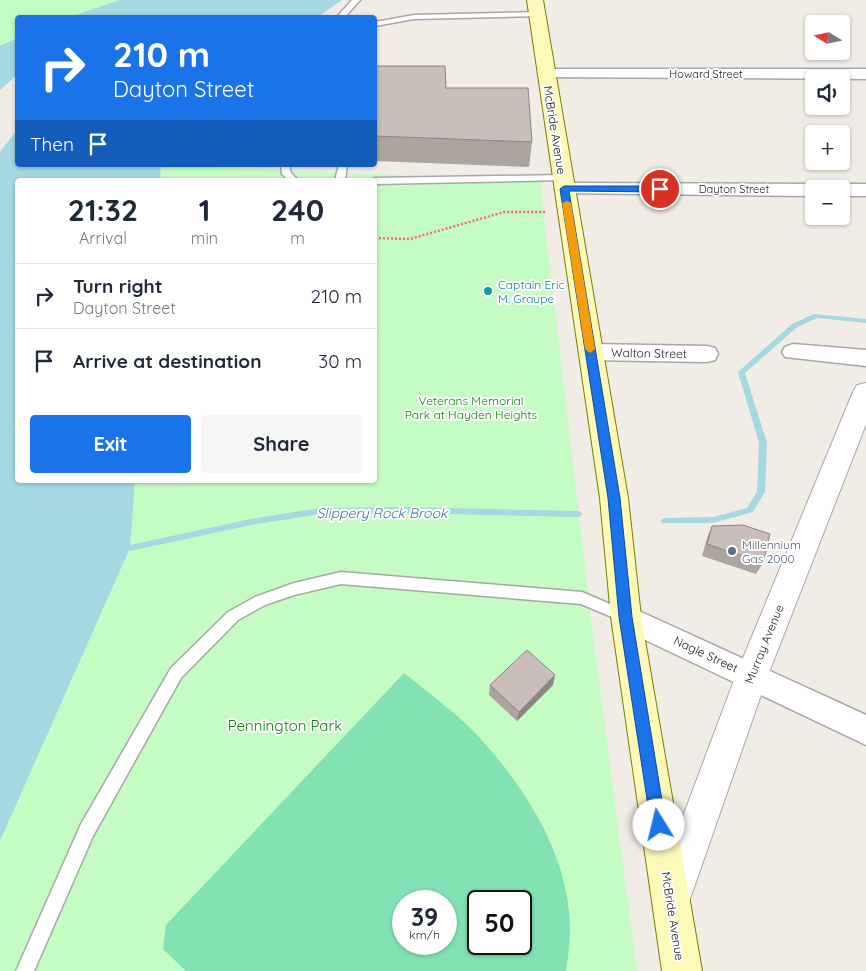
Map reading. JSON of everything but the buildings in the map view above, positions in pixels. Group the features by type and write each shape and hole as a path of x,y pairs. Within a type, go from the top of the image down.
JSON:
{"main road":[{"name":"McBride Avenue","path":"536,7 614,498 626,617 682,971"}],"street":[{"name":"Howard Street","path":"547,74 866,74"},
{"name":"Dayton Street","path":"565,193 805,190"},
{"path":"850,190 866,190"},
{"name":"Walton Street","path":"590,352 707,354"},
{"path":"793,352 866,358"},
{"name":"Murray Avenue","path":"671,900 752,675 866,392"},
{"name":"Nagle Street","path":"626,617 866,730"}],"lane":[{"path":"342,15 356,0"},
{"path":"378,24 414,17 536,7"},
{"path":"285,167 286,174 291,178"},
{"path":"377,181 565,193"},
{"path":"25,971 87,830 176,674 233,616 260,601 294,589 341,578 582,598 626,617"}],"path":[{"path":"377,238 410,239 565,193"}],"green space":[{"path":"0,0 119,0 76,15 15,15 15,39 0,48"},
{"name":"Pennington Park","path":"161,167 208,167 540,181 593,635 637,971 0,971 0,841 130,548 135,483 377,483 377,178 160,178"},
{"path":"404,673 466,724 510,774 526,797 553,848 562,874 568,901 570,929 566,971 186,971 163,949 166,925"}],"water":[{"path":"119,0 342,0 321,15 76,15"},
{"path":"15,39 15,77 0,90 0,46"},
{"path":"15,133 15,167 161,167 160,178 15,178 15,483 135,483 130,548 0,841 0,152"}],"waterway":[{"name":"Slippery Rock Brook","path":"665,521 713,520 750,510 761,492 763,443 741,372 794,326 816,316 866,321"},
{"name":"Slippery Rock Brook","path":"130,548 251,522 320,511 404,510 578,514"}],"slow traffic":[{"path":"567,203 590,349"}],"place":[{"name":"Captain Eric M. Graupe","path":"488,291"},
{"name":"Millennium Gas 2000","path":"732,551"}],"route":[{"path":"659,825 626,617 614,498 564,189 660,189"}],"park label":[{"name":"Veterans Memorial Park at Hayden Heights","path":"471,407"}]}
